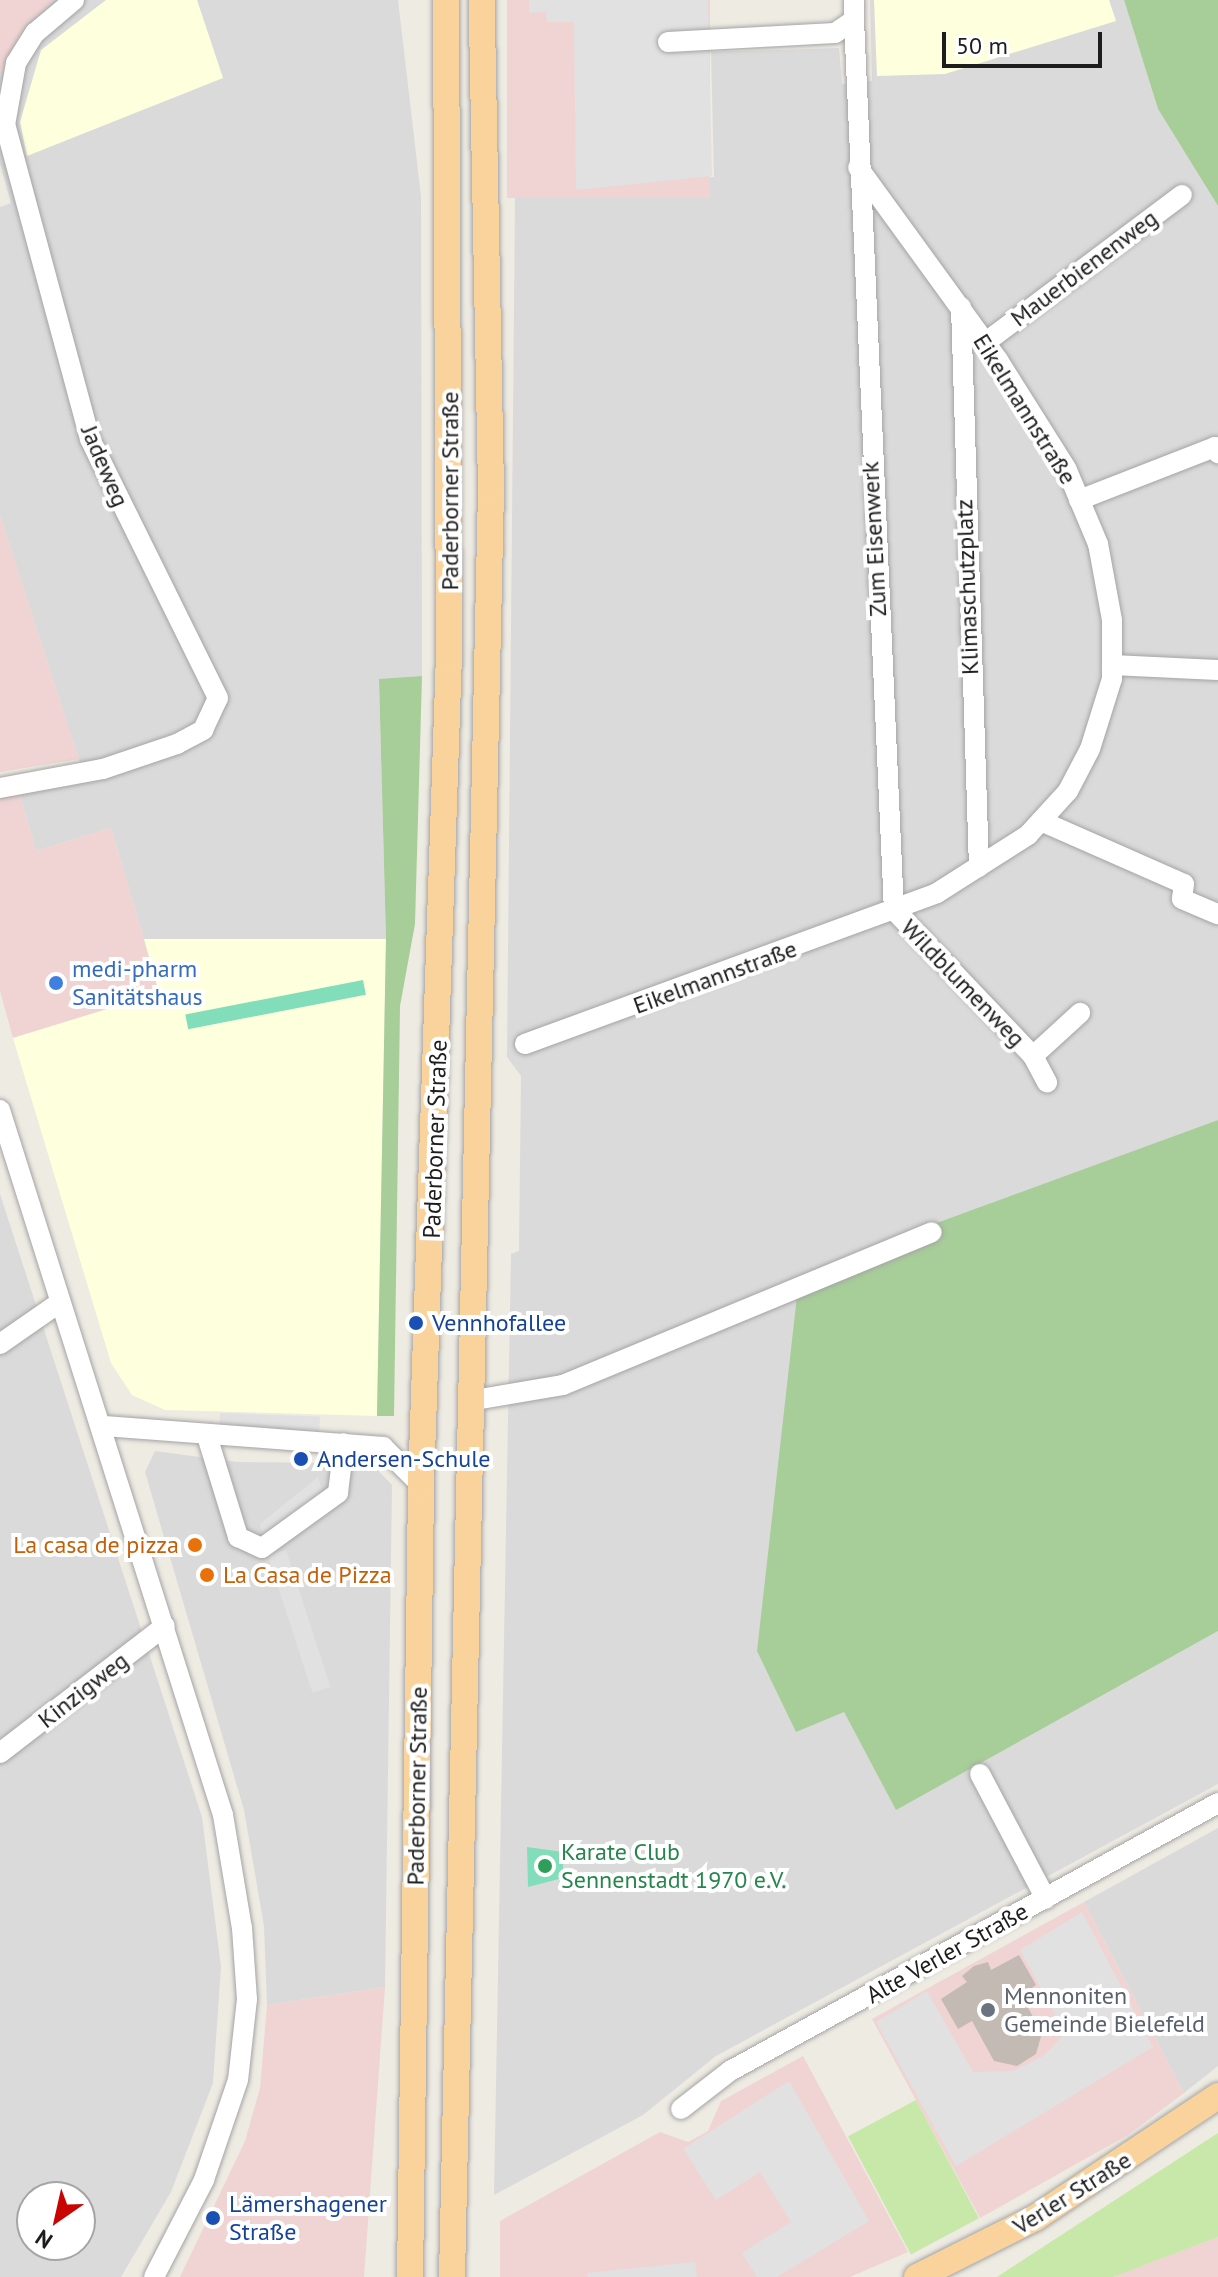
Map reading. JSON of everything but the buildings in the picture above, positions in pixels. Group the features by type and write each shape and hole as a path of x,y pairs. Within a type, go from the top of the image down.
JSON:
{"main road":[{"name":"Paderborner Straße","path":"410,2277 421,1485 449,656 446,0"},
{"name":"Paderborner Straße","path":"452,2277 491,489 482,0"},
{"name":"Verler Straße","path":"917,2277 1035,2218 1218,2096"}],"street":[{"name":"Jadeweg","path":"0,788 103,769 177,744 203,730 218,698 90,439 5,125 16,63 35,33 74,0"},
{"path":"668,42 835,33 854,10"},
{"path":"854,10 858,167"},
{"name":"Eikelmannstraße","path":"525,1044 894,910 979,867 1041,821 1090,749 1112,665 1098,544 1079,500 986,342 858,167"},
{"name":"Zum Eisenwerk","path":"858,167 894,910"},
{"name":"Mauerbienenweg","path":"986,342 1182,195"},
{"name":"Klimaschutzplatz","path":"961,307 979,867"},
{"path":"1079,500 1215,447 1218,453"},
{"path":"1112,665 1218,670"},
{"path":"1041,821 1184,884 1182,899 1218,914"},
{"name":"Wildblumenweg","path":"894,910 1033,1056 1047,1082"},
{"name":"Wildblumenweg","path":"1033,1056 1080,1013"},
{"path":"0,1110 59,1303 104,1426 223,1815 247,1999 238,2080 223,2133 154,2277"},
{"path":"469,1401 563,1385 932,1232"},
{"path":"0,1344 59,1303"},
{"path":"104,1426 383,1447 421,1485"},
{"path":"207,1436 238,1537 262,1548 338,1493 344,1443"},
{"name":"Kinzigweg","path":"0,1753 165,1626"},
{"path":"980,1774 1046,1899"},
{"name":"Alte Verler Straße","path":"681,2109 730,2071 1218,1803"}],"shaded area":[{"path":"0,0 54,0 23,29 0,75"},
{"path":"54,0 398,0 421,196 422,676 379,680 386,939 144,939 111,828 36,851 20,795 85,778 0,516 0,207 11,203 0,164 0,75 23,29"},
{"path":"106,0 197,0 223,78 27,156 20,122 41,50"},
{"path":"507,0 710,0 710,198 507,198"},
{"path":"529,0 708,0 712,176 576,190 574,22 547,22 546,12 529,13"},
{"path":"870,0 1124,0 1158,109 1218,206 1218,1120 1099,1166 844,1712 896,1809 1218,1631 1218,1784 716,2056 643,2115 494,2195 511,1254 519,1251 521,1076 507,1057 515,198 714,177 711,52 839,48 842,84 872,81"},
{"path":"874,0 1109,0 1116,21 945,74 877,76"},
{"path":"0,516 79,759 0,772"},
{"path":"20,795 36,851 111,828 160,993 13,1038 0,991 0,796"},
{"path":"144,939 386,939 377,1416 165,1410 132,1395 111,1363 13,1038 159,993"},
{"path":"0,1194 202,1817 221,1967 213,2083 171,2192 121,2277 0,2277"},
{"path":"220,1413 320,1416 319,1433 219,1430"},
{"path":"155,1451 237,1462 371,1463 392,1485 385,1987 267,2005 264,1926 244,1810 145,1472"},
{"path":"318,1477 324,1497 265,1543 260,1524"},
{"path":"286,1550 330,1687 312,1693 268,1556"},
{"path":"1218,1828 1218,2066 1184,2093 1084,1902"},
{"path":"1084,1902 1184,2093 1128,2135 980,2218 872,2019"},
{"path":"1082,1912 1153,2047 956,2166 876,2022 927,1991 973,2072 1013,2071 1045,2055 1065,2033 1020,1950"},
{"path":"385,1987 364,2277 180,2277 245,2141 260,2088 267,2005"},
{"path":"803,2056 908,2252 850,2277 500,2277 500,2221 660,2132 688,2142 708,2131 721,2101"},
{"path":"789,2081 869,2221 777,2277 757,2277 742,2253 791,2222 760,2172 716,2200 683,2149"},
{"path":"1218,2237 1218,2277 1113,2277 1138,2267"},
{"path":"695,2262 697,2277 588,2277 587,2273"}],"green space":[{"path":"1124,0 1218,0 1218,206 1158,109"},
{"path":"422,676 415,924 400,1006 394,1416 377,1416 386,939 379,679"},
{"path":"363,980 366,995 188,1029 185,1015"},
{"path":"1218,1120 1218,1631 896,1810 844,1712 796,1732 757,1651 797,1296 882,1243"},
{"name":"Karate Club Sennenstadt 1970 e.V.","path":"527,1847 563,1852 563,1878 528,1887"},
{"path":"916,2100 979,2218 911,2254 848,2136"},
{"path":"1218,2133 1218,2237 1113,2277 997,2277"}],"place":[{"name":"medi-pharm Sanitätshaus","path":"56,983"},
{"name":"Vennhofallee","path":"416,1323"},
{"name":"Andersen-Schule","path":"301,1459"},
{"name":"La casa de pizza","path":"195,1545"},
{"name":"La Casa de Pizza","path":"207,1575"},
{"name":"Karate Club Sennenstadt 1970 e.V.","path":"545,1866"},
{"name":"Mennoniten Gemeinde Bielefeld","path":"988,2010"},
{"name":"Lämershagener Straße","path":"213,2218"}]}
